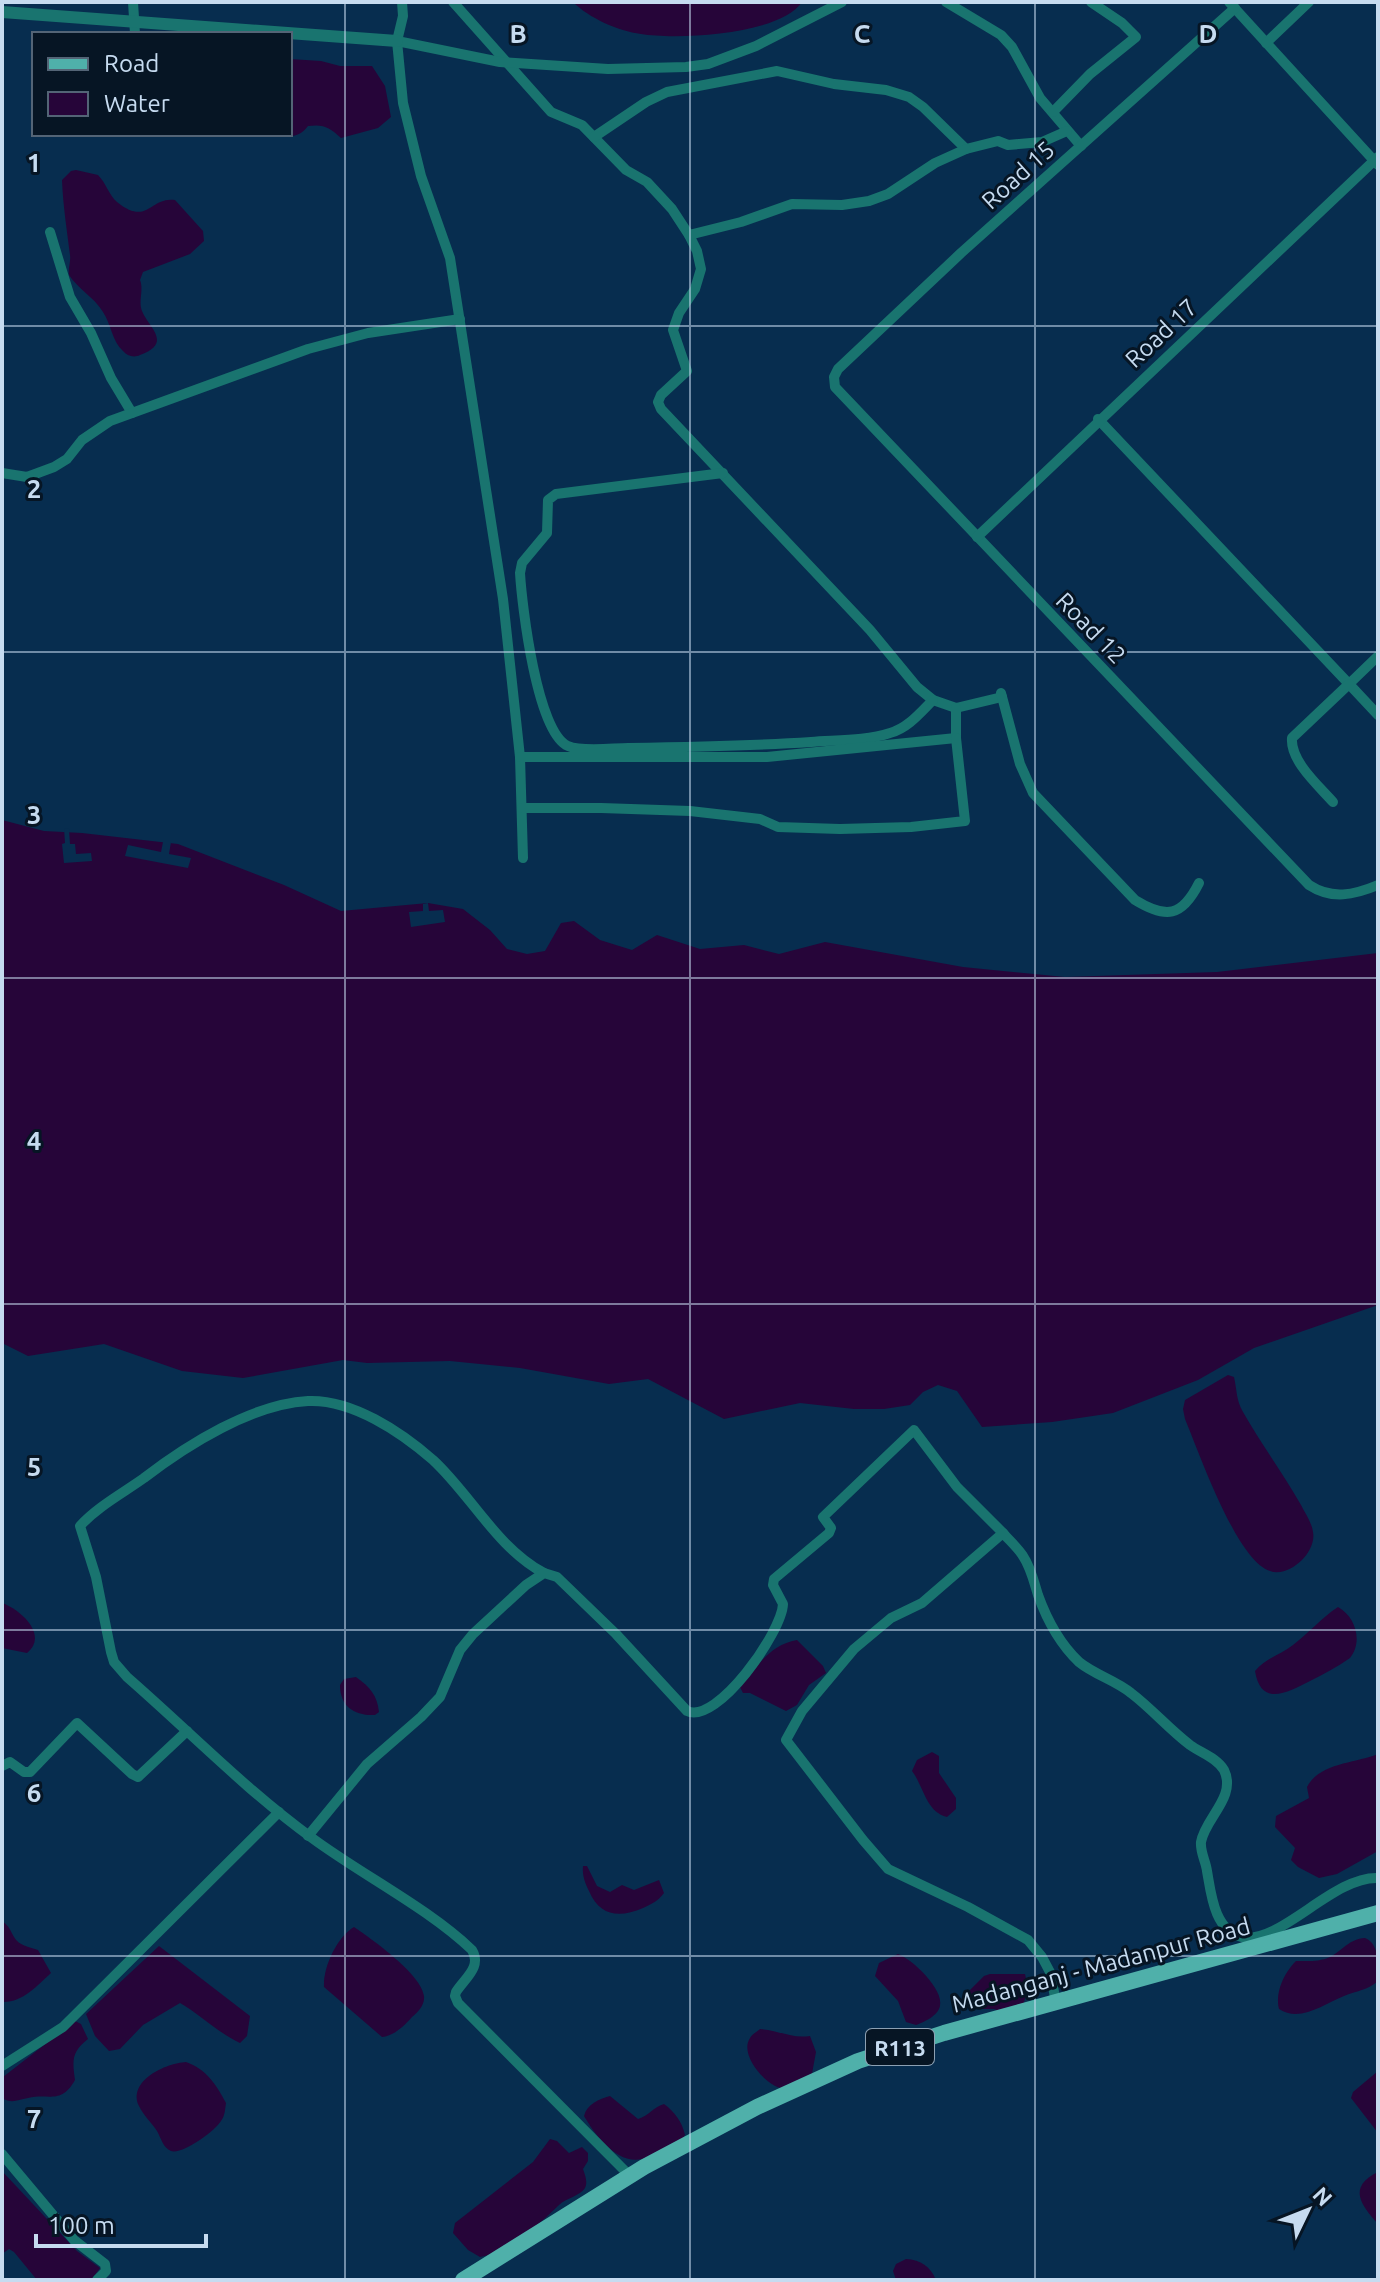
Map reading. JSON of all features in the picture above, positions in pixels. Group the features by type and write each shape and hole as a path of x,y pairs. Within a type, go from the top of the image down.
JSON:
{"main road":[{"name":"Madanganj - Madanpur Road","path":"463,2280 630,2176 757,2107 858,2061 944,2033 1378,1913"}],"street":[{"path":"133,2 135,28"},
{"path":"402,2 403,16 397,41 403,103 411,139 450,258 503,599 520,757 523,858"},
{"path":"453,2 551,112 574,120 626,170 656,191 689,235 701,269 695,289 679,313 673,330 687,371 661,395 658,402 661,409 870,630 917,687 933,700 956,708 1001,695 1020,764 1033,793 1135,900 1151,910 1177,910 1190,901 1199,883"},
{"path":"292,36 397,41 505,62 608,69 708,64 756,46 842,2"},
{"path":"946,2 968,18 1001,35 1012,47 1040,98 1081,146"},
{"path":"1053,112 1090,74 1136,37 1091,2"},
{"path":"1266,43 1309,2"},
{"path":"1232,5 1377,161"},
{"name":"Road 15","path":"834,377 838,369 961,253 1232,5"},
{"path":"2,12 135,28 216,32"},
{"path":"594,137 636,108 667,92 777,71 834,84 886,90 909,97 966,149"},
{"path":"689,235 741,222 792,204 842,205 869,201 888,194 935,163 966,149 998,141 1008,145 1042,142 1067,131"},
{"name":"Road 17","path":"977,537 1098,419 1377,161"},
{"path":"50,232 70,297 132,413"},
{"path":"2,473 27,477 54,467 67,459 82,440 98,428 308,349 368,333 460,319"},
{"name":"Road 12","path":"834,377 835,387 1309,885 1331,896 1363,891 1378,885"},
{"path":"1098,419 1378,715"},
{"path":"723,473 556,494 548,500 547,533 526,557 520,573 528,636 544,710 548,724 557,736 567,746 585,748 839,740 887,735 900,729 933,700"},
{"path":"1333,802 1302,766 1292,738 1378,656"},
{"path":"522,808 690,811 760,819 778,827 911,827 965,821 956,708"},
{"path":"520,757 767,757 956,738"},
{"path":"630,2176 458,2003 456,1992 476,1965 472,1950 308,1836 239,1779 114,1662 96,1577 80,1526 192,1444 275,1407 309,1401 335,1405 384,1423 437,1463 516,1553 544,1573 557,1577 693,1714 715,1705 735,1684 778,1625 783,1604 773,1585 774,1579 822,1541 831,1528 823,1517 914,1430 957,1487 1023,1555 1059,1640 1093,1672 1131,1692 1175,1733 1213,1758 1223,1770 1227,1786 1221,1804 1204,1828 1200,1847 1211,1899 1224,1925 1240,1937 1258,1937 1300,1915 1348,1883 1366,1877 1378,1878"},
{"path":"1003,1533 922,1603 891,1618 854,1649 802,1711 786,1740 888,1869 1028,1940 1051,1974 1056,2004"},
{"path":"308,1836 367,1764 440,1697 460,1650 473,1634 526,1585 544,1573"},
{"path":"2,1766 10,1762 24,1772 30,1772 77,1723 138,1777 187,1731"},
{"path":"2,2066 63,2027 279,1812"},
{"path":"2,2154 74,2240 105,2264 106,2271 97,2280"}],"water":[{"path":"573,2 802,2 773,22 751,28 727,33 657,36 604,23"},
{"path":"292,59 340,66 372,66 385,86 391,117 378,128 341,138 330,129 318,125 308,126 292,136"},
{"path":"76,170 98,175 117,202 136,212 160,202 175,200 203,231 204,241 190,254 143,272 140,280 141,307 157,340 150,350 138,356 129,355 119,347 106,317 69,275 62,180"},
{"path":"2,820 44,831 178,844 341,911 428,903 463,909 490,930 507,949 527,954 545,951 561,923 574,921 600,940 632,950 657,935 700,949 744,945 779,954 825,942 963,967 1065,977 1217,972 1378,953 1378,1305 1254,1348 1198,1380 1113,1413 1052,1422 982,1427 957,1391 938,1385 923,1392 910,1405 854,1409 800,1403 724,1419 648,1379 609,1384 520,1368 450,1361 367,1363 343,1360 243,1378 182,1371 104,1344 28,1356 2,1343"},
{"path":"1228,1375 1234,1377 1243,1412 1294,1493 1312,1529 1313,1540 1307,1554 1295,1566 1283,1571 1270,1571 1257,1563 1244,1547 1220,1503 1185,1419 1185,1400"},
{"path":"2,1603 24,1617 34,1631 33,1646 27,1653 2,1648"},
{"path":"1338,1607 1349,1617 1356,1630 1356,1645 1350,1658 1285,1692 1276,1694 1263,1690 1255,1671 1293,1645"},
{"path":"797,1640 826,1673 809,1685 797,1705 786,1711 750,1693 743,1693 740,1687 764,1658 779,1647"},
{"path":"356,1677 375,1696 379,1712 375,1715 355,1712 343,1699 340,1685 344,1679"},
{"path":"932,1752 939,1756 939,1773 956,1798 956,1809 947,1817 934,1810 912,1771 917,1760"},
{"path":"1378,1754 1378,1851 1337,1874 1319,1878 1298,1867 1291,1860 1295,1848 1275,1827 1276,1816 1309,1798 1307,1787 1320,1773"},
{"path":"583,1866 587,1866 597,1886 610,1892 622,1885 634,1890 659,1880 664,1893 643,1908 612,1913 594,1900 585,1882"},
{"path":"2,1921 19,1942 38,1950 51,1973 23,1997 9,2002 2,2002"},
{"path":"354,1927 406,1968 424,1996 417,2013 386,2036 382,2037 324,1987 332,1953"},
{"path":"1365,1938 1376,1950 1378,1981 1304,2013 1287,2013 1279,2009 1278,1996 1282,1983 1296,1961 1326,1959 1350,1943"},
{"path":"159,1946 250,2016 247,2036 240,2043 180,2003 143,2025 120,2049 109,2051 95,2036 86,2014"},
{"path":"898,1954 926,1976 940,1999 937,2013 916,2025 906,2022 898,2001 875,1976 879,1963"},
{"path":"990,1974 1025,1974 1028,1988 1023,2006 1006,2013 977,2009 971,2003 968,1992"},
{"path":"75,2021 81,2024 88,2039 74,2056 75,2080 70,2088 54,2096 12,2101 2,2098 3,2077"},
{"path":"760,2029 810,2036 816,2052 811,2079 787,2089 764,2078 752,2062 747,2045"},
{"path":"186,2062 210,2078 226,2103 225,2110 218,2125 205,2136 190,2146 171,2151 139,2106 138,2089 150,2075"},
{"path":"1378,2071 1378,2133 1351,2098 1353,2092"},
{"path":"610,2096 638,2119 664,2104 678,2118 685,2135 682,2140 642,2159 633,2160 616,2153 594,2132 584,2116 591,2105"},
{"path":"550,2139 557,2141 569,2153 582,2147 588,2153 583,2169 585,2188 562,2203 523,2237 502,2249 480,2257 468,2250 453,2233 455,2223 533,2162"},
{"path":"2,2171 77,2251 100,2268 91,2280 37,2280 14,2252 9,2249 2,2254"},
{"path":"1378,2172 1378,2224 1362,2203 1360,2190 1368,2178"},
{"path":"906,2259 924,2265 936,2280 896,2280 893,2271 896,2264"}],"pier":[{"path":"64,828 69,829 70,844 75,844 76,854 91,853 92,861 64,863"},
{"path":"163,842 171,842 169,854 191,858 188,868 125,856 128,845 161,852"},
{"path":"428,903 429,911 443,910 445,922 411,927 409,912 423,911 423,904"}]}
